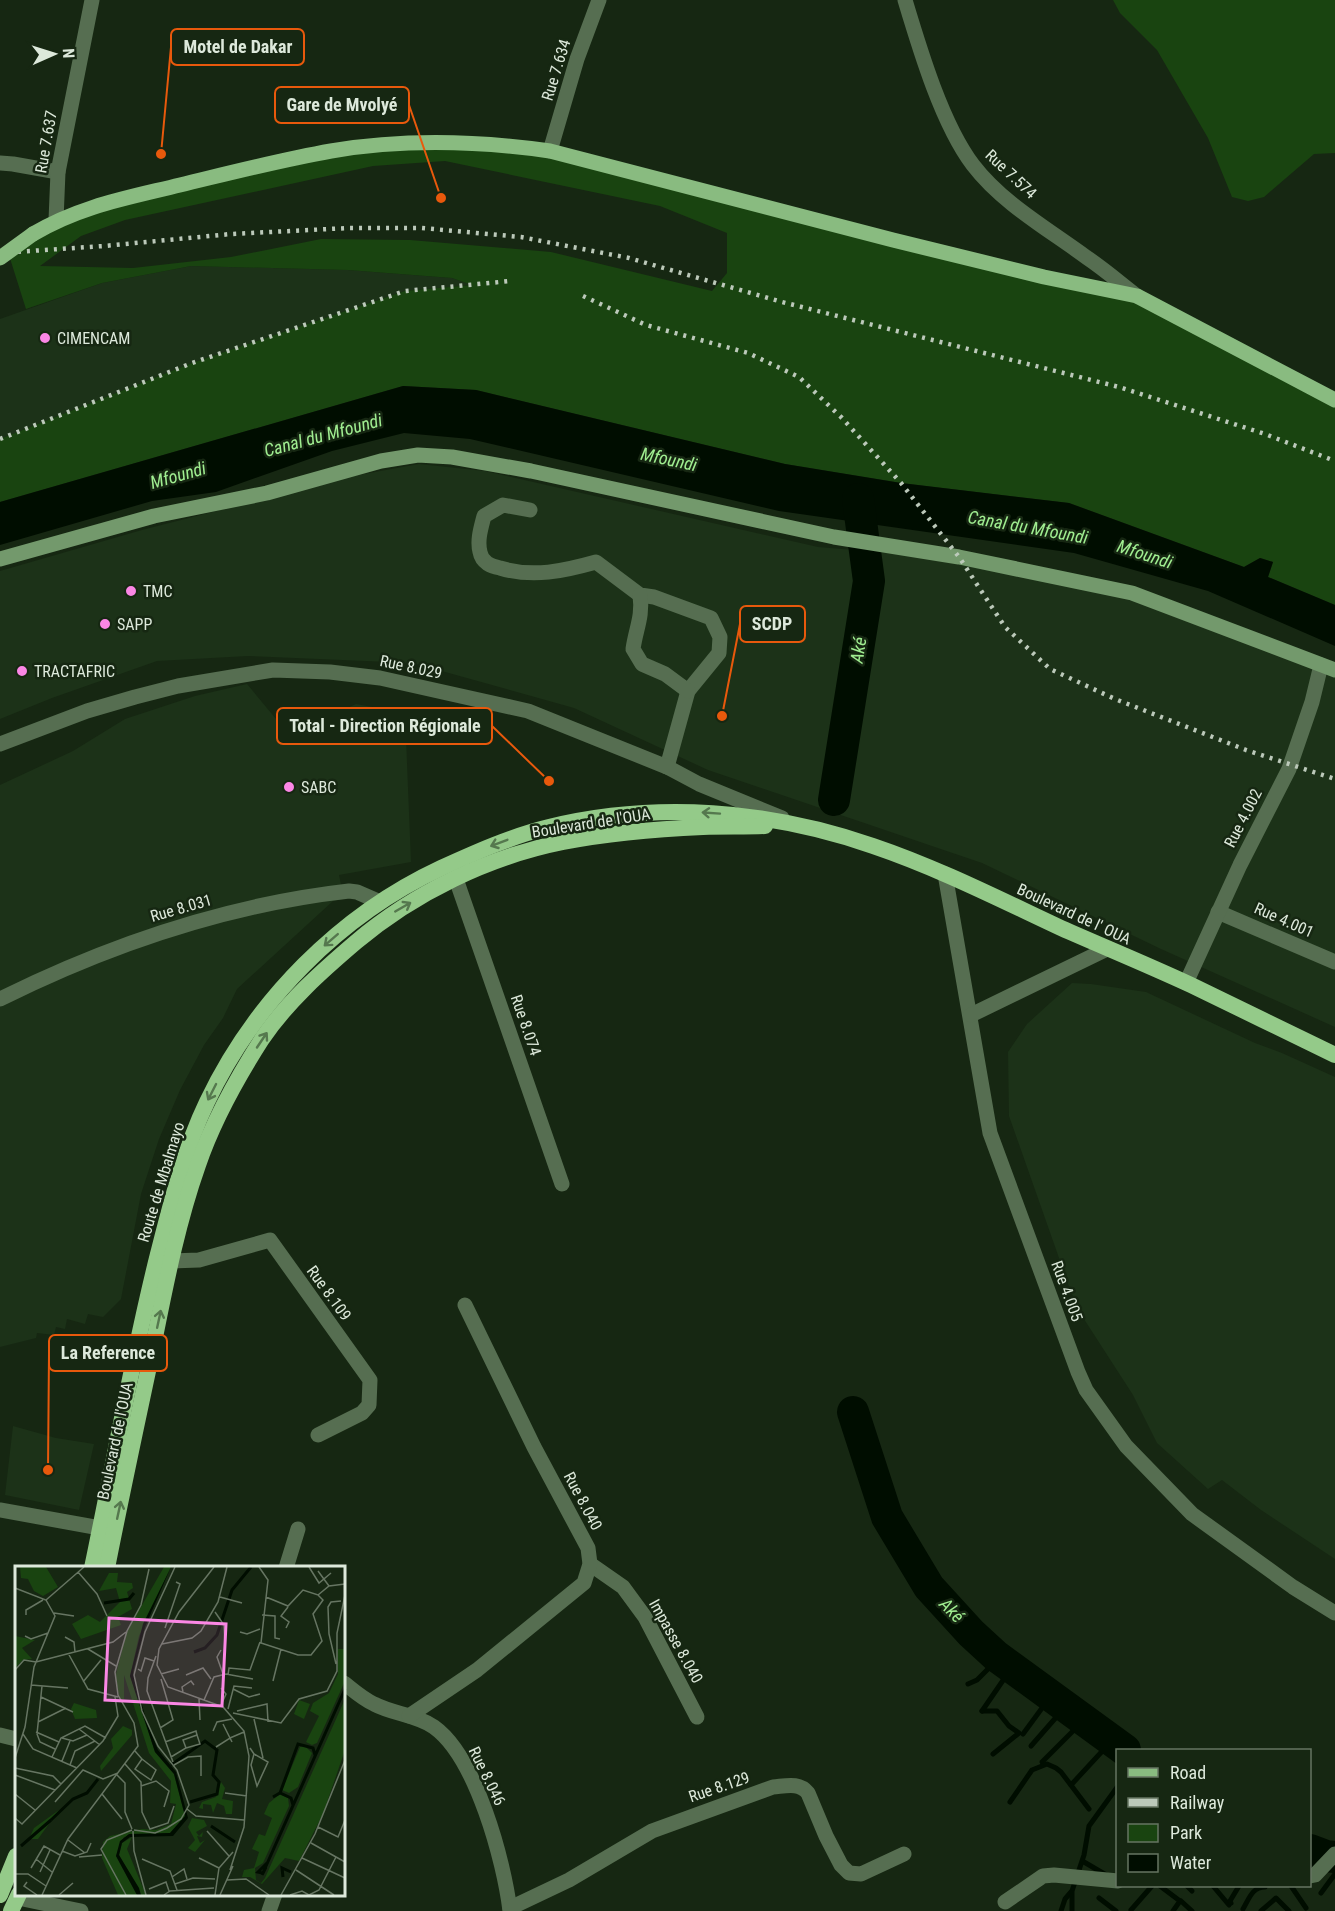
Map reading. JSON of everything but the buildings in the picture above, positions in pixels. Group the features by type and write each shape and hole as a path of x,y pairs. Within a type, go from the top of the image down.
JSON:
{"highway":[{"name":"Route de Mbalmayo","path":"92,1566 148,1294 186,1153 206,1104 227,1063 245,1035 281,990 316,953 380,902 424,876 471,854 552,826 613,816 703,812 758,817 795,824"},
{"name":"Boulevard de l' OUA","path":"795,824 872,846 945,874 1186,983 1335,1055"},
{"name":"Boulevard de l'OUA","path":"107,1566 171,1261 198,1164 221,1110 263,1037 291,1004 328,965 377,924 399,909 456,879 523,852 562,842 663,829 742,828 795,824"},
{"path":"0,1895 15,1858"}],"main road":[{"path":"0,258 56,220 105,203 331,151 412,144 515,146 550,152 903,243 1044,277 1137,296 1335,400"},
{"path":"0,559 154,516 267,493 381,461 418,455 452,457 531,471 834,537 959,557 1132,593 1328,668"}],"street":[{"name":"Rue 7.637","path":"56,220 58,172 92,0"},
{"name":"Rue 7.634","path":"550,152 577,60 599,0"},
{"name":"Rue 7.574","path":"905,0 936,91 957,141 975,167 993,187 1137,296"},
{"path":"0,163 58,172"},
{"path":"530,510 503,505 484,516 479,534 480,554 488,565 516,573 547,573 596,562 640,595 654,597 711,618 720,637 719,653 688,691 667,767"},
{"path":"640,595 641,620 633,649 642,664 664,674 688,691"},
{"name":"Rue 4.002","path":"1186,983 1218,912 1289,769 1308,712 1328,668"},
{"name":"Rue 8.029","path":"0,744 87,711 178,686 273,670 330,672 380,678 528,711 667,767 699,784 795,824"},
{"name":"Rue 4.005","path":"945,874 990,1133 1086,1390 1126,1446 1192,1514 1293,1587 1335,1613"},
{"name":"Rue 8.074","path":"456,879 562,1184"},
{"name":"Rue 8.031","path":"0,999 108,951 192,921 340,892 357,892 380,902"},
{"name":"Rue 4.001","path":"1218,912 1335,962"},
{"path":"971,1015 1107,949"},
{"name":"Rue 8.109","path":"171,1261 199,1260 270,1240 370,1380 369,1405 362,1413 318,1435"},
{"name":"Rue 8.040","path":"465,1305 534,1447 588,1548 591,1564"},
{"path":"0,1510 100,1528"},
{"path":"287,1566 297,1529"},
{"path":"409,1716 477,1670 575,1590 584,1582 591,1564"},
{"name":"Impasse 8.040","path":"591,1564 623,1587 645,1617 697,1717"},
{"name":"Rue 8.046","path":"345,1684 374,1704 433,1726 449,1741 465,1765 488,1817 504,1871 510,1909"},
{"path":"0,1735 15,1739"},
{"name":"Rue 8.129","path":"510,1909 569,1880 652,1831 773,1787 790,1784 808,1793 826,1836 841,1865 849,1873 861,1874 904,1854"},
{"path":"1311,1876 1316,1875 1335,1854"},
{"path":"1005,1902 1043,1876 1116,1881"},
{"path":"269,1911 274,1896"},
{"path":"16,1901 81,1911"}],"shaded area":[{"path":"191,266 348,270 452,278 473,285 405,291 192,363 0,439 0,319 102,283"},
{"path":"419,464 485,471 818,547 902,554 1124,595 1335,678 1335,1027 1161,949 982,863 708,770 574,708 413,663 248,656 157,661 0,719 0,571 142,530 353,476"},
{"path":"247,684 276,719 278,725 331,712 332,715 356,704 405,713 411,862 339,875 344,899 333,901 237,989 223,1018 204,1045 180,1090 159,1139 141,1194 121,1299 103,1317 88,1314 85,1324 67,1319 65,1329 56,1327 54,1335 37,1333 36,1338 0,1347 0,785 73,751 125,719 195,696"},
{"path":"1072,983 1146,992 1255,1043 1335,1077 1335,1559 1261,1510 1222,1480 1208,1489 1157,1443 1133,1395 1082,1316 1071,1292 1009,1116 1008,1052 1027,1024"},
{"path":"13,1426 56,1438 94,1444 79,1510 5,1495"}],"green space":[{"path":"1113,0 1335,0 1335,153 1314,154 1264,197 1248,201 1232,197 1208,138 1157,50 1120,13"},
{"path":"515,146 1137,296 1335,400 1335,605 1268,577 1273,562 1260,558 1244,567 1069,503 901,483 785,464 476,390 403,386 0,502 0,439 192,363 405,291 472,285 452,278 348,270 191,266 102,283 26,309 8,252 56,220 331,151","holes":["445,161 660,206 727,233 727,273 712,291 551,252 410,240 321,239 231,257 133,268 40,266 81,236 125,220 373,166"]}],"water":[{"path":"403,386 476,390 785,464 901,483 1069,503 1244,567 1260,558 1273,562 1268,577 1335,605 1335,646 1208,591 1074,553 779,511 470,439 404,433 332,451 216,492 152,501 0,545 0,502"}],"waterway":[{"name":"Aké","path":"834,800 869,581 858,499"},
{"name":"Aké","path":"853,1412 887,1517 929,1587 971,1633 996,1656 1124,1749"},
{"path":"968,1684 977,1680 992,1665"},
{"path":"982,1711 1006,1676"},
{"path":"1023,1734 1045,1704"},
{"path":"982,1711 997,1711 1009,1726 1019,1733 993,1754"},
{"path":"1031,1746 1059,1714"},
{"path":"1042,1762 1078,1726"},
{"path":"1071,1785 1107,1746"},
{"path":"1010,1802 1032,1770 1047,1764 1061,1772 1089,1809"},
{"path":"1072,1911 1072,1891 1084,1855 1089,1826 1116,1789"},
{"name":"Aké","path":"1311,1850 1335,1857"},
{"path":"1084,1862 1108,1876"},
{"path":"1321,1893 1335,1874"},
{"path":"1131,1910 1151,1887"},
{"path":"1161,1887 1180,1901 1173,1911"},
{"path":"1188,1887 1192,1891"},
{"path":"1214,1887 1229,1905"},
{"path":"1231,1903 1238,1887"},
{"path":"1243,1909 1254,1891 1265,1887"},
{"path":"1292,1887 1306,1908"},
{"path":"1061,1911 1065,1899 1071,1892"},
{"path":"1099,1898 1116,1911"},
{"path":"1261,1911 1276,1898 1289,1911"},
{"path":"1181,1901 1192,1911"}],"railway":[{"path":"0,253 231,234 349,228 422,228 521,237 629,258 782,302 1119,387 1265,434 1335,461"},
{"path":"0,439 192,363 405,291 510,281"},
{"path":"583,296 646,325 748,353 799,377 842,418 901,483 959,557 1005,627 1050,669 1115,699 1246,750 1335,779"}],"place":[{"name":"Motel de Dakar","path":"161,154"},
{"name":"Gare de Mvolyé","path":"441,198"},
{"name":"CIMENCAM","path":"45,338"},
{"name":"TMC","path":"131,591"},
{"name":"SAPP","path":"105,624"},
{"name":"TRACTAFRIC","path":"22,671"},
{"name":"SCDP","path":"722,716"},
{"name":"Total - Direction Régionale","path":"549,781"},
{"name":"SABC","path":"289,787"},
{"name":"La Reference","path":"48,1470"}],"water label":[{"name":"Canal du Mfoundi","path":"323,435"},
{"name":"Mfoundi","path":"669,459"},
{"name":"Mfoundi","path":"178,475"},
{"name":"Canal du Mfoundi","path":"1028,527"},
{"name":"Mfoundi","path":"1145,554"}]}
